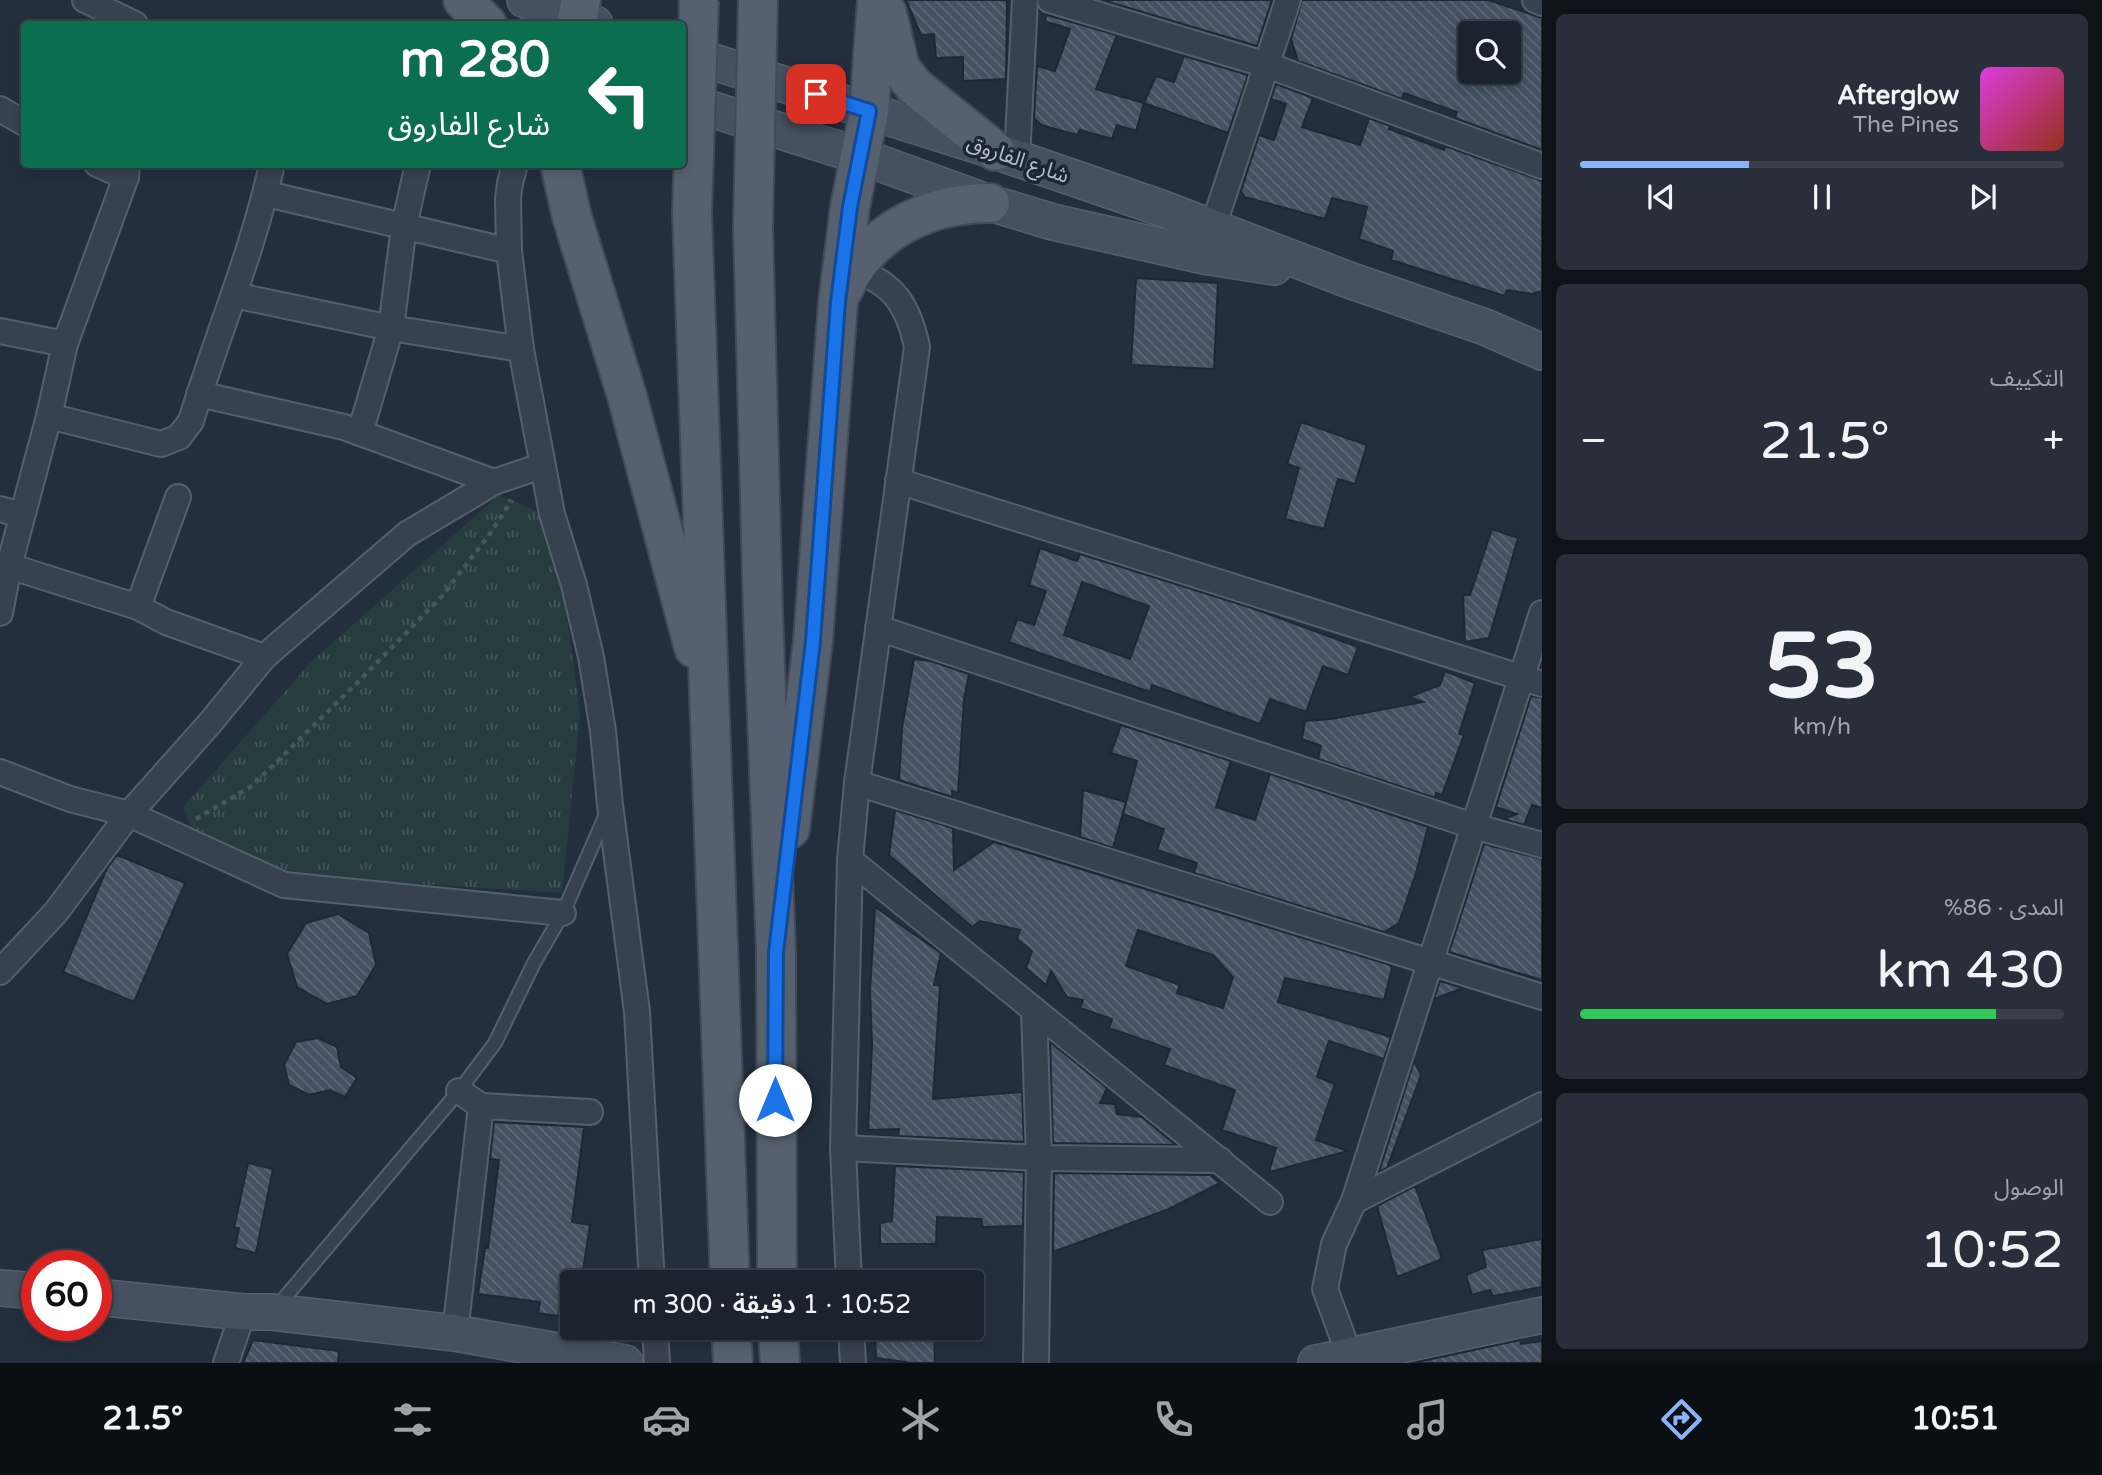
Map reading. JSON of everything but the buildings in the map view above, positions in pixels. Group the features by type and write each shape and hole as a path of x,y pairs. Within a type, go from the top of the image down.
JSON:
{"main road":[{"path":"463,0 484,21"},
{"path":"525,0 582,17"},
{"path":"699,0 692,213 730,1270"},
{"path":"758,0 754,227 763,614 776,952 777,1270"},
{"path":"776,952 813,641 846,287 850,207 869,111 877,0"},
{"path":"884,0 900,68 914,86 1006,155"},
{"name":"شارع الفاروق","path":"686,53 1006,155 1485,327 1542,352"},
{"name":"شارع الفاروق","path":"686,101 860,156 990,203 1053,222 1163,247 1349,280"},
{"path":"561,168 572,217 627,396 681,602 711,700"},
{"path":"846,287 884,237 923,214 944,206 990,203"},
{"name":"شارع الفاروق","path":"1485,327 1542,325"},
{"path":"0,1288 21,1290"},
{"path":"112,1298 455,1333 489,1352 625,1363"},
{"path":"1316,1363 1542,1315"},
{"path":"732,1340 733,1363"},
{"path":"779,1340 780,1363"}],"street":[{"path":"1006,155 1025,0"},
{"path":"1050,0 1267,65 1542,166"},
{"path":"1213,228 1288,0"},
{"path":"1535,0 1542,3"},
{"path":"0,109 21,121"},
{"path":"49,416 161,444 179,436 191,421 267,194 271,168"},
{"path":"360,433 391,328 404,226 417,168"},
{"path":"514,168 508,198 509,251 521,349 541,466 591,657 603,731 637,1012 651,1270"},
{"path":"0,613 9,566 11,512 49,416 65,344 126,171"},
{"path":"267,194 509,251"},
{"path":"846,287 871,276 889,289 903,305 917,346 857,783 850,860 842,1148 848,1270"},
{"path":"234,295 391,328 521,349"},
{"path":"0,331 65,344"},
{"path":"199,394 344,427 494,482"},
{"path":"0,972 55,912 128,814 210,723 264,657 407,534 494,482 541,466"},
{"path":"898,481 1531,681"},
{"path":"138,607 178,497"},
{"path":"9,566 138,607 166,622 264,657"},
{"path":"1350,1357 1325,1289 1334,1244 1354,1201 1473,827 1531,681 1542,613"},
{"path":"878,628 1473,827 1542,845"},
{"path":"0,772 70,799 128,814 284,885 563,913"},
{"path":"857,783 1542,998"},
{"path":"850,860 1270,1202"},
{"path":"1034,1010 1039,1158 1036,1363"},
{"path":"459,1091 481,1106 590,1112"},
{"path":"1354,1201 1542,1105"},
{"path":"455,1333 481,1106"},
{"path":"842,1148 1039,1158 1220,1160"},
{"path":"226,1363 258,1312"},
{"path":"656,1340 657,1363"},
{"path":"852,1340 853,1363"}],"lane":[{"path":"258,1312 459,1091 495,1043 534,963 563,913 610,805"}],"path":[{"path":"194,820 251,786 356,684 442,596 518,492 541,466"}],"green space":[{"path":"499,495 539,512 562,578 580,714 562,893 294,876 191,827 183,807 312,661"}],"route":[{"path":"775,1100 776,952 813,641 838,302 850,207 869,111 816,94"}]}
